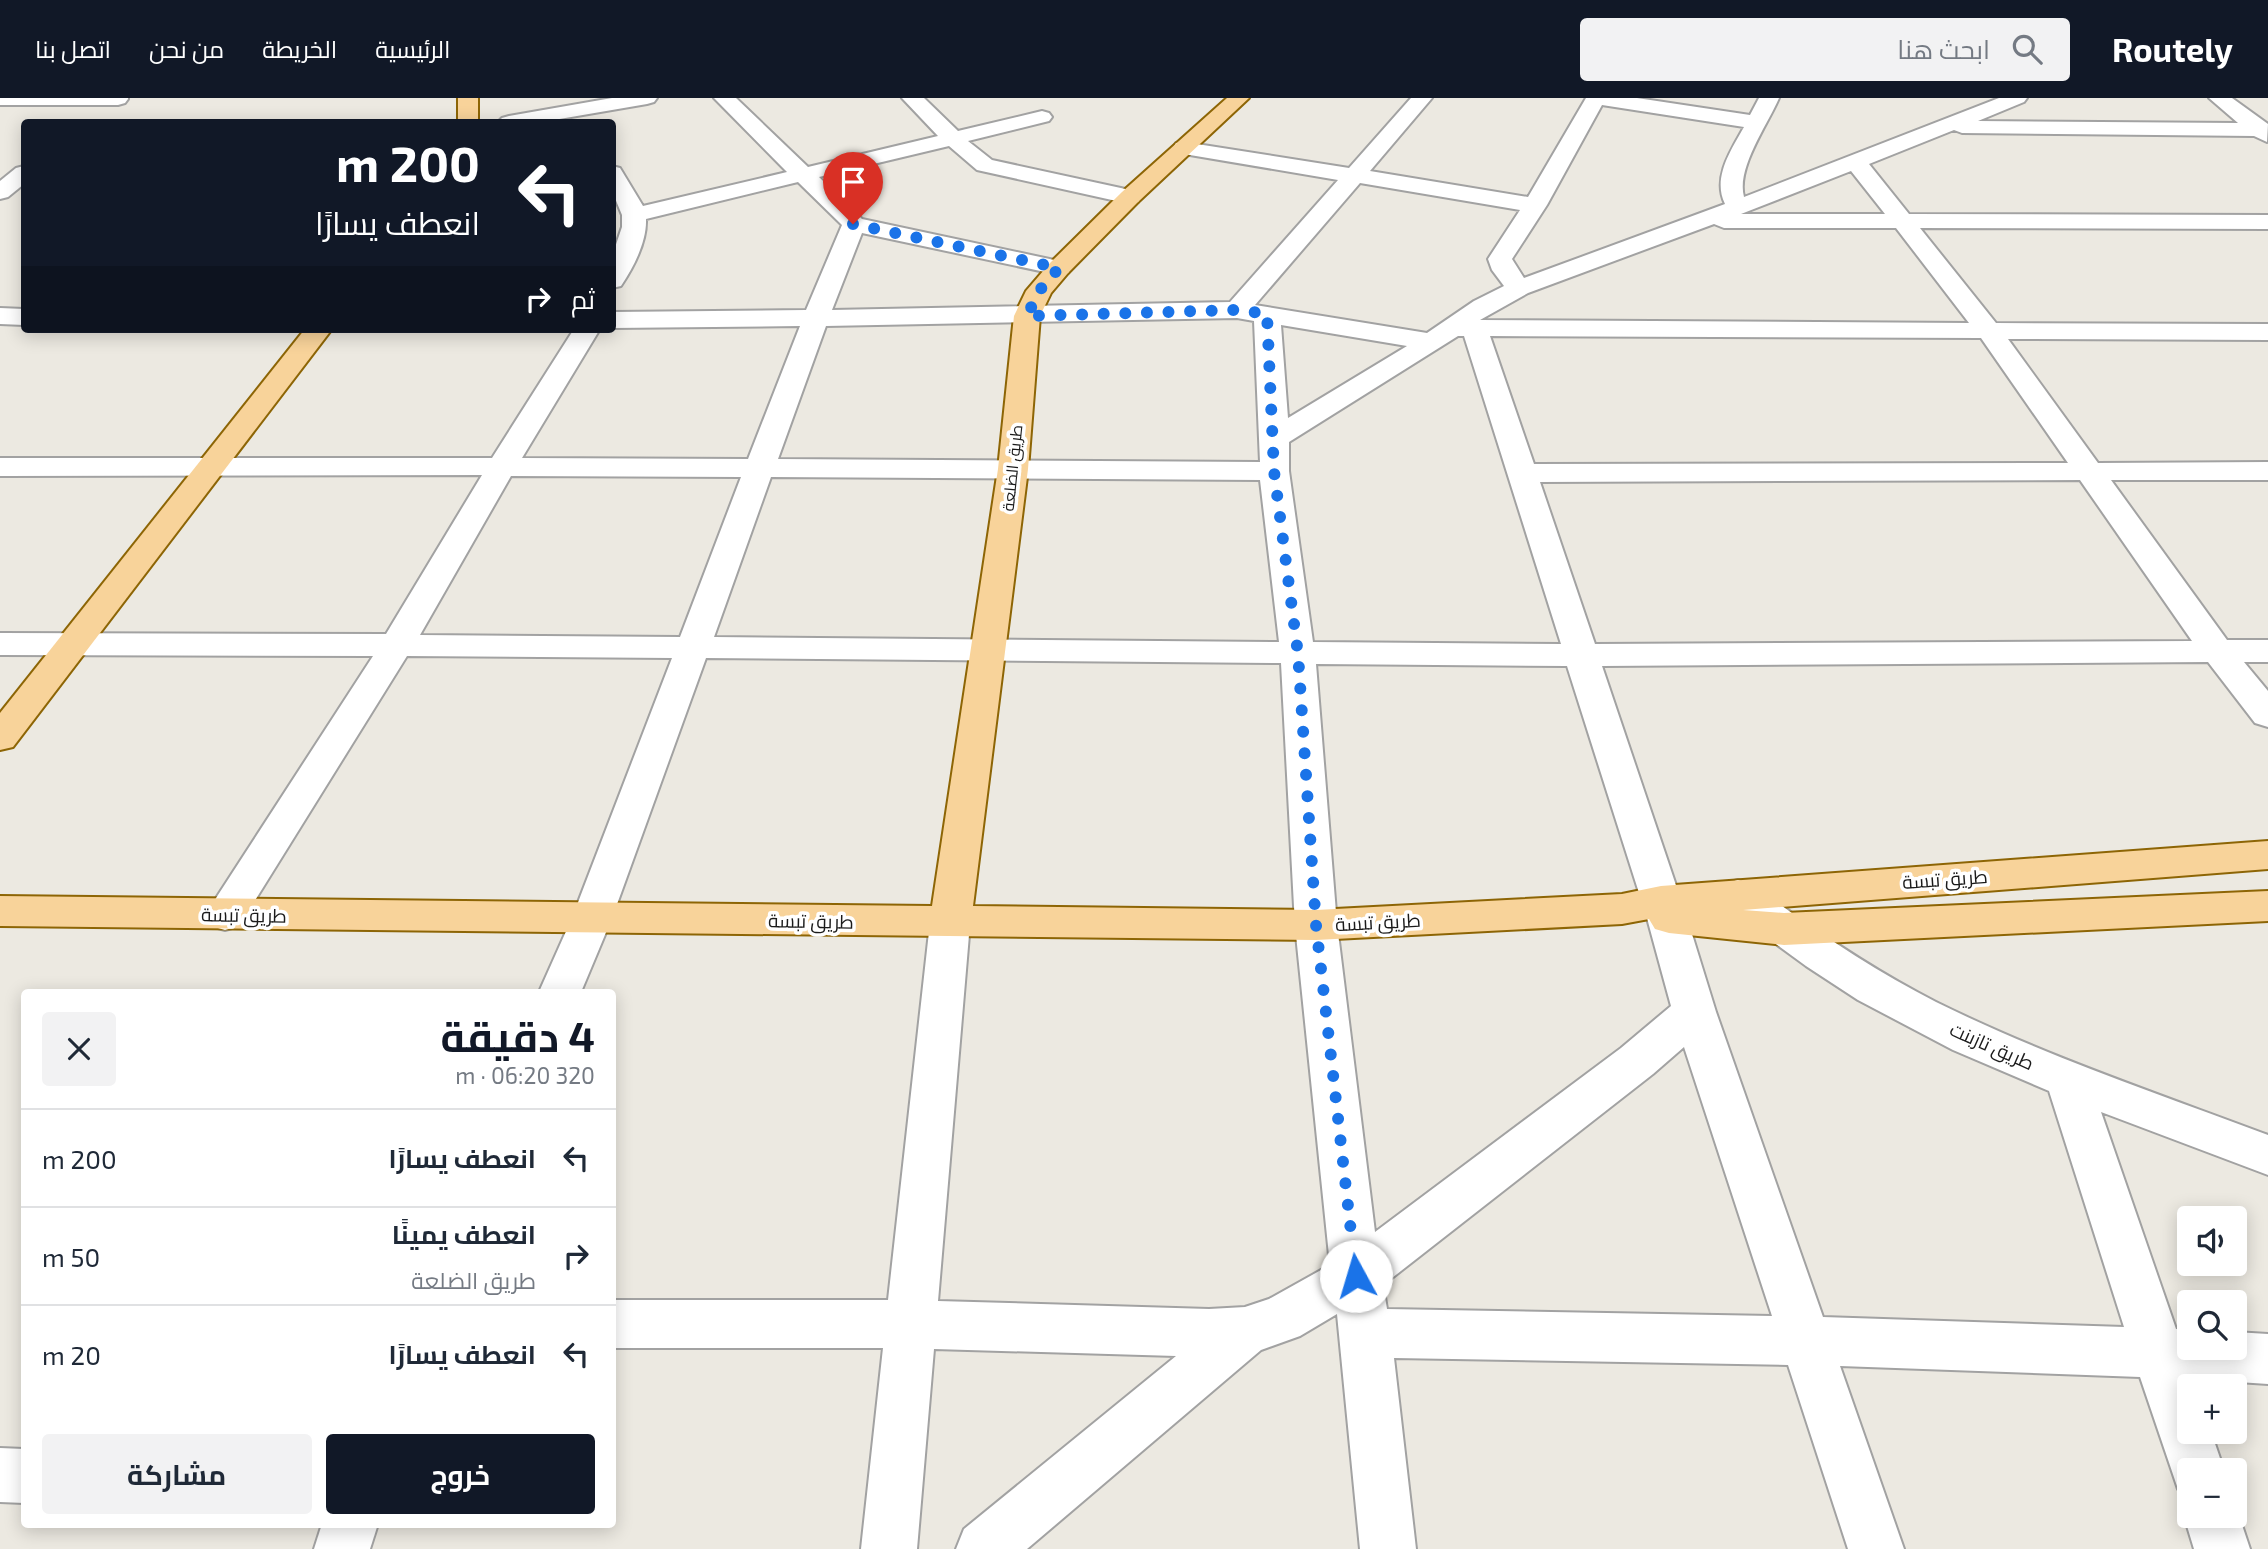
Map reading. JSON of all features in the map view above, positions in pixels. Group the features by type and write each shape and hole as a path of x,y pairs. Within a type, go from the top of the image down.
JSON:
{"main road":[{"path":"468,98 468,119"},
{"name":"طريق الضلعة","path":"950,923 1013,469 1027,316 1039,291 1059,268 1130,197 1239,98"},
{"path":"0,737 316,333"},
{"name":"طريق تبسة","path":"1664,909 1738,895 2268,855"},
{"name":"طريق تبسة","path":"0,911 1316,925 1664,909 1784,929 2268,906"}],"street":[{"path":"570,118 648,98"},
{"path":"724,98 853,224 1059,268"},
{"path":"1388,1549 1366,1333 1356,1276 1316,925 1298,654 1274,471 1275,438 1252,312 1354,177 1422,98"},
{"path":"1519,288 1504,270 1500,259 1535,205 1596,98 1759,123"},
{"path":"1738,206 1732,196 1731,184 1735,167 1769,98"},
{"path":"1275,438 1454,333 1483,306 1519,288 2017,98"},
{"path":"2219,98 2265,132"},
{"path":"0,99 118,99"},
{"path":"92,119 118,99"},
{"path":"918,99 955,139 985,165 1130,197"},
{"path":"635,215 955,139 1051,111 985,165"},
{"path":"1942,127 2265,132"},
{"path":"1184,148 1535,205"},
{"path":"1854,160 1988,330 2217,651 2268,715"},
{"path":"0,192 21,175"},
{"path":"616,178 625,189 635,215 635,237 616,273"},
{"path":"1696,221 2268,222"},
{"path":"561,989 592,918 695,648 816,317 853,224"},
{"path":"616,320 1252,312 1454,333 1988,330 2268,332"},
{"path":"0,316 21,317"},
{"path":"225,915 397,645 502,466 585,333"},
{"path":"1454,333 1522,473 1579,655 1664,909 1694,1012 1876,1549"},
{"path":"0,467 213,464 1274,471"},
{"path":"1522,473 2268,471"},
{"path":"0,644 1579,655 2268,651"},
{"name":"طريق تازبنت","path":"1738,895 1871,988 1906,1006 1974,1039 2067,1078 2268,1155"},
{"path":"889,1549 950,923"},
{"path":"616,1324 911,1324 1209,1334 1245,1331 1282,1319 1356,1276 1637,1061 1694,1012"},
{"path":"2067,1078 2193,1458"},
{"path":"984,1549 1245,1331"},
{"path":"1366,1333 1807,1341 2160,1352 2268,1359"},
{"path":"0,1475 21,1476"},
{"path":"342,1549 349,1528"},
{"path":"2216,1528 2222,1549"}],"route":[{"path":"853,224 1059,268 1039,291 1027,316 1237,310 1267,314 1275,438 1274,471 1298,654 1316,925 1356,1276"}]}
